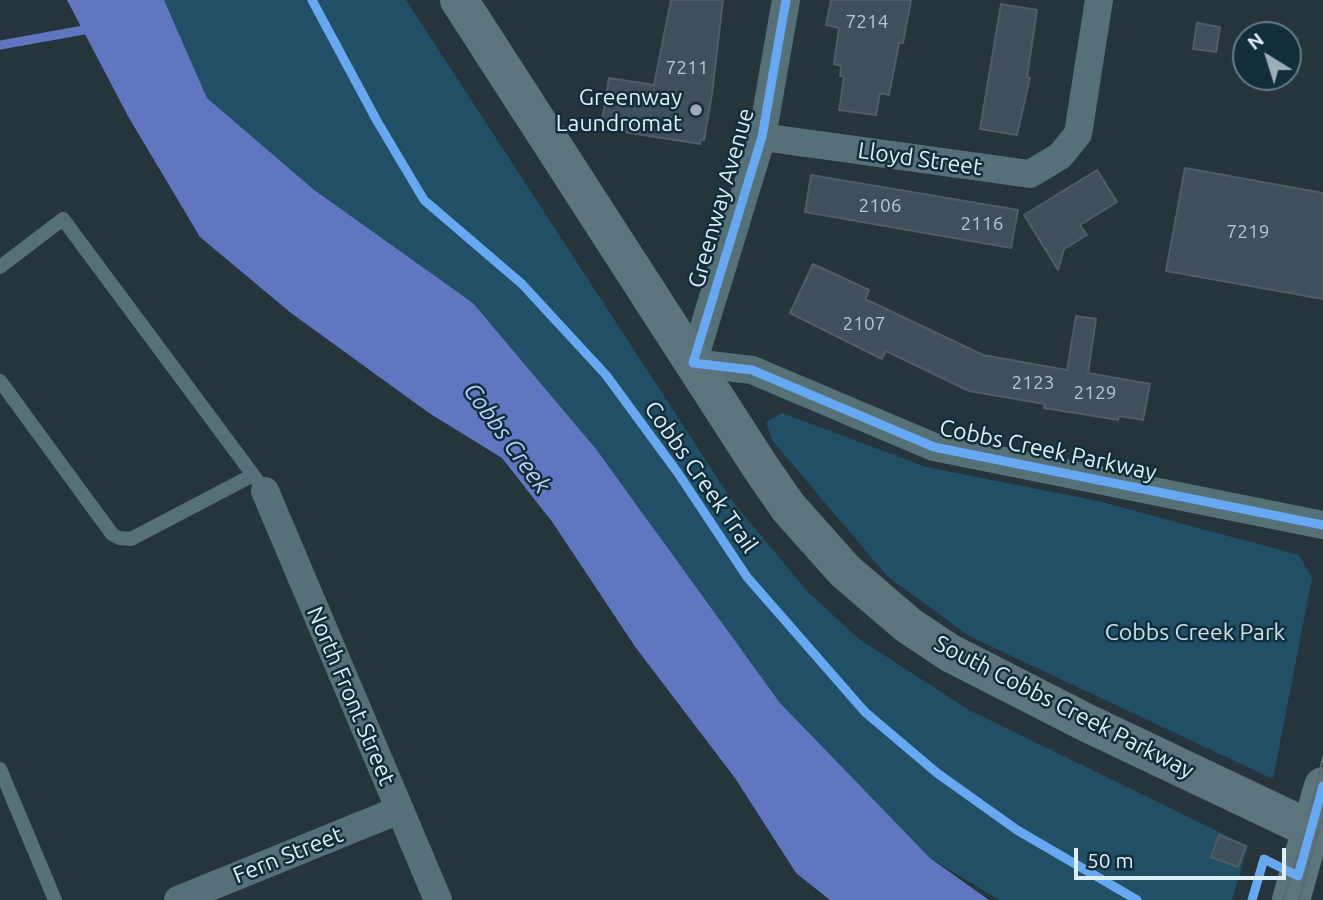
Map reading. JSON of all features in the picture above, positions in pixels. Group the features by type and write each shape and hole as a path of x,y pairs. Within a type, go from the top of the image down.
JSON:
{"main road":[{"name":"South Cobbs Creek Parkway","path":"459,0 761,468 808,532 854,579 908,625 950,653 1087,723 1318,832"},
{"path":"1291,900 1318,832 1323,786"}],"street":[{"name":"Greenway Avenue","path":"693,363 762,137 786,0"},
{"name":"Lloyd Street","path":"762,137 1030,174 1060,156 1078,134 1099,0"},
{"name":"Cobbs Creek Parkway","path":"693,363 752,370 934,447 1323,525"},
{"name":"North Front Street","path":"259,483 438,900"},
{"name":"Fern Street","path":"178,900 399,810"}],"lane":[{"path":"0,267 63,219 259,483 131,540 119,538 112,534 0,381"},
{"path":"0,769 55,900"}],"green space":[{"path":"164,0 406,0 733,502 807,591 859,639 969,710 1248,846 1232,900 999,900 930,858 780,703 596,449 473,303 313,189 207,98"},
{"name":"Cobbs Creek Park","path":"782,413 926,467 1098,501 1299,555 1312,578 1273,779 969,636 887,576 772,440 766,422"}],"water":[{"name":"Cobbs Creek","path":"67,0 164,0 207,98 313,189 473,303 596,449 780,703 930,858 989,900 830,900 796,873 735,778 636,648 553,523 502,458 429,413 291,313 200,237 129,118"}],"building":[{"path":"671,0 723,0 712,94 704,140 701,139 700,144 605,129 606,123 602,122 609,78 654,85"},
{"path":"831,0 911,0 889,95 880,93 876,115 839,110 844,77 840,76 841,66 834,64 839,28 826,25"},
{"path":"1001,4 1037,10 1027,77 1030,78 1017,135 980,129"},
{"path":"1197,23 1220,27 1216,52 1193,49"},
{"path":"1185,168 1323,193 1323,299 1166,271"},
{"path":"1097,170 1117,202 1080,225 1087,235 1064,249 1058,270 1024,215"},
{"path":"811,175 1018,210 1011,248 805,212"},
{"path":"813,264 869,290 865,299 983,355 1067,370 1076,316 1096,319 1088,373 1150,384 1143,420 1119,416 1118,420 1044,408 1045,404 969,391 886,351 882,359 790,313"},
{"path":"1219,835 1246,846 1238,867 1211,857"}],"waterway":[{"path":"0,45 95,28"}],"tram line":[{"path":"1283,900 1307,828 1323,757"},
{"path":"1299,900 1323,814"}],"cycle path":[{"name":"Cobbs Creek Trail","path":"312,0 377,121 424,200 522,284 606,375 678,473 747,577 865,712 937,773 1017,830 1137,900"},
{"path":"786,0 762,137 693,363 752,370 934,447 1323,525"},
{"path":"1252,900 1264,859 1298,876 1323,786"}],"place":[{"name":"Greenway Laundromat","path":"696,110"}]}
